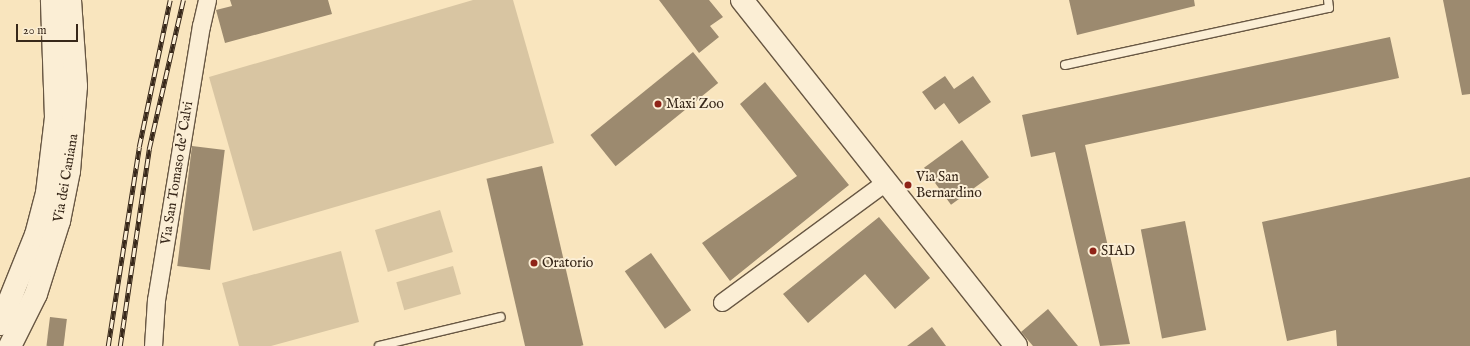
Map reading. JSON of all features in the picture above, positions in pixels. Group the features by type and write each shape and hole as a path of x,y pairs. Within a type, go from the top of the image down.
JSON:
{"main road":[{"name":"Via dei Caniana","path":"0,324 36,235 48,181 56,117 52,0"},
{"name":"Via dei Caniana","path":"10,346 40,281 59,222 69,171 76,86 70,0"},
{"path":"742,0 887,181 1016,346"}],"street":[{"name":"Via San Tomaso de' Calvi","path":"153,346 159,284 201,26 208,0"},
{"path":"722,302 887,181"}],"lane":[{"path":"1065,65 1329,8 1328,0"},
{"path":"379,346 501,318"}],"shaded area":[{"path":"473,0 513,0 554,143 253,231 209,77"},
{"path":"440,210 453,252 388,272 375,230"},
{"path":"341,251 359,322 271,346 239,346 222,283"},
{"path":"453,266 461,294 404,310 396,282"}],"building":[{"path":"230,0 328,0 332,14 225,43 216,10 232,6"},
{"path":"659,0 709,0 723,17 710,26 719,37 699,53"},
{"path":"1069,0 1194,0 1195,6 1077,35"},
{"path":"1443,0 1470,0 1470,94 1462,95"},
{"path":"1390,37 1399,78 1085,145 1130,344 1100,346 1055,152 1031,157 1022,115"},
{"path":"693,52 718,83 616,166 590,135"},
{"path":"945,76 954,89 973,76 991,102 959,124 944,103 935,110 922,92"},
{"path":"765,82 849,185 730,281 702,243 797,176 740,104"},
{"path":"962,140 989,177 951,205 924,168"},
{"path":"192,146 225,150 210,270 177,266"},
{"name":"Oratorio","path":"542,166 583,345 525,346 486,179"},
{"path":"1470,177 1470,346 1337,346 1336,330 1287,341 1262,222"},
{"path":"879,217 930,278 895,309 865,274 808,323 783,294"},
{"path":"1185,221 1206,330 1162,339 1141,230"},
{"path":"651,253 691,310 665,329 625,271"},
{"path":"1048,309 1078,346 1033,346 1021,332"},
{"path":"50,317 67,319 64,346 46,346"},
{"path":"932,327 946,346 907,346"}],"railway":[{"path":"108,346 139,147 170,0"},
{"path":"120,346 149,149 183,0"}],"place":[{"name":"Maxi Zoo","path":"658,104"},
{"name":"Via San Bernardino","path":"908,185"},
{"name":"SIAD","path":"1093,251"},
{"name":"Oratorio","path":"534,263"}]}
